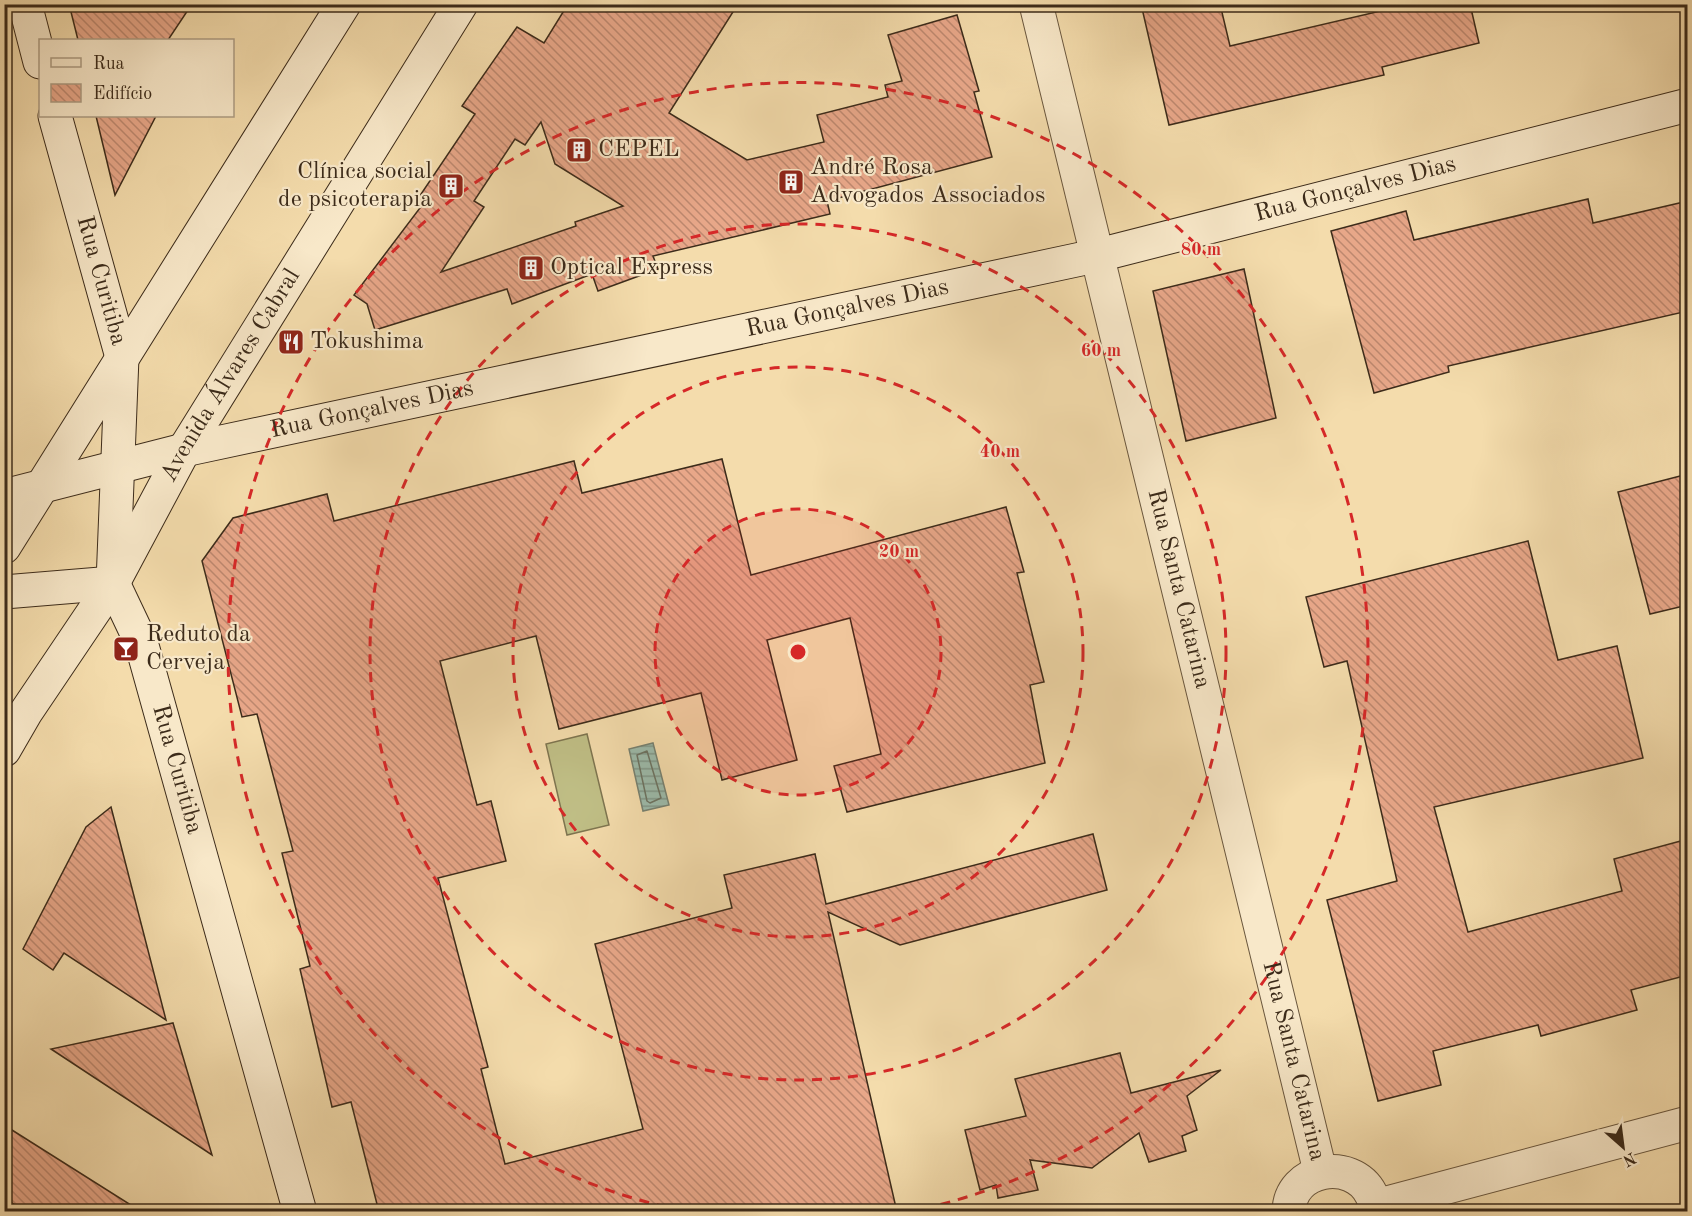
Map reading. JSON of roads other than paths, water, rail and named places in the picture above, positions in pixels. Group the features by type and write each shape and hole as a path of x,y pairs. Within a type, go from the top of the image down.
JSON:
{"street":[{"path":"25,4 39,58"},
{"path":"4,547 344,4"},
{"name":"Avenida Álvares Cabral","path":"4,750 26,712 113,583 184,450 461,4"},
{"name":"Rua Santa Catarina","path":"1036,4 1095,256 1320,1171"},
{"name":"Rua Gonçalves Dias","path":"4,496 184,450 1095,256 1688,105"},
{"name":"Rua Curitiba","path":"55,117 122,357 113,583 141,642 300,1212"},
{"path":"4,592 113,583"},
{"path":"1289,1212 1299,1185 1320,1171 1344,1171 1359,1179 1366,1184 1376,1209 1688,1123"}],"water":[{"path":"653,743 669,805 643,811 629,749"}],"place":[{"name":"CEPEL","path":"579,150"},
{"name":"André Rosa Advogados Associados","path":"791,182"},
{"name":"Clínica social de psicoterapia","path":"451,186"},
{"name":"Optical Express","path":"531,268"},
{"name":"Tokushima","path":"291,342"},
{"name":"Reduto da Cerveja","path":"126,649"}]}
